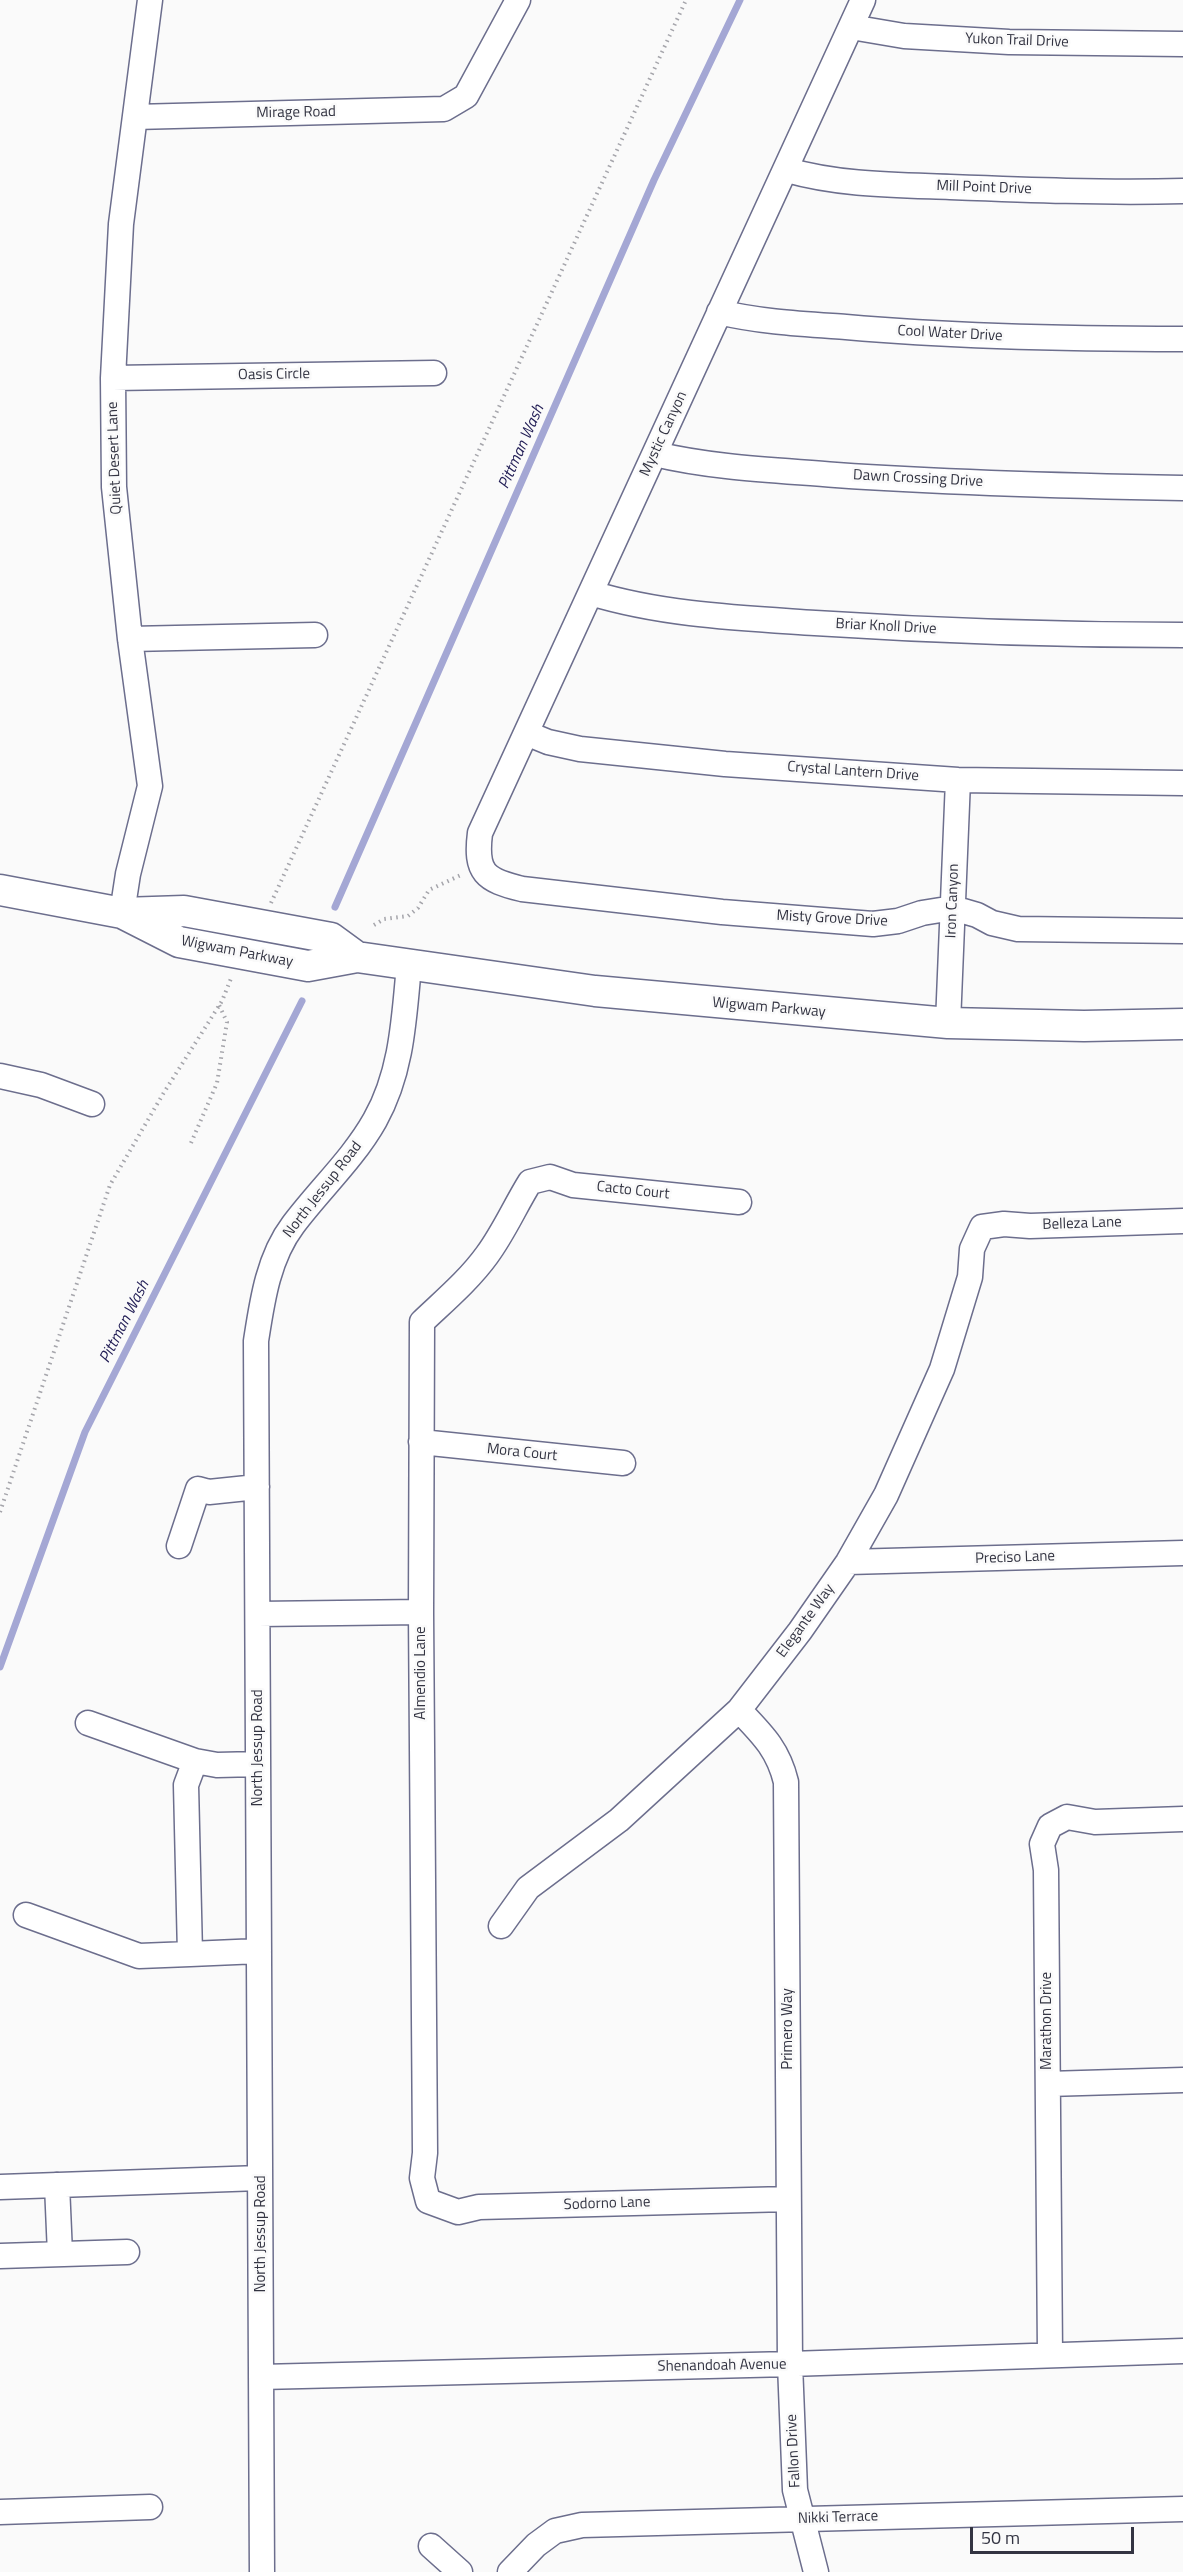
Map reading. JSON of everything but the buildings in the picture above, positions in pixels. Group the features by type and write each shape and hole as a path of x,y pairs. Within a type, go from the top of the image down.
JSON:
{"main road":[{"name":"Wigwam Parkway","path":"0,890 122,913 179,942 308,966 357,957 595,991 948,1023 1084,1026 1183,1024"}],"street":[{"name":"Quiet Desert Lane","path":"122,913 128,874 150,786 130,639 114,487 113,378 121,224 150,0"},
{"name":"Mirage Road","path":"135,117 444,109 466,96 518,0"},
{"name":"Mystic Canyon","path":"480,868 477,854 480,833 719,312 787,170 863,0"},
{"name":"Yukon Trail Drive","path":"851,27 904,36 998,42 1183,44"},
{"name":"Mill Point Drive","path":"787,170 807,176 868,184 1024,190 1183,191"},
{"name":"Cool Water Drive","path":"719,312 744,318 895,332 1052,339 1183,339"},
{"name":"Oasis Circle","path":"113,378 434,373"},
{"name":"Dawn Crossing Drive","path":"655,454 711,464 911,480 1044,486 1183,488"},
{"name":"Briar Knoll Drive","path":"591,593 634,605 778,621 1052,635 1183,636"},
{"path":"130,639 315,635"},
{"name":"Crystal Lantern Drive","path":"525,733 580,749 649,757 958,780 1183,783"},
{"name":"Iron Canyon","path":"948,1023 958,780"},
{"name":"Misty Grove Drive","path":"480,868 497,883 522,889 733,913 873,924 897,921 922,913 952,908 976,915 992,923 1018,929 1183,931"},
{"name":"North Jessup Road","path":"262,2572 256,1341 263,1297 274,1260 292,1226 352,1155 375,1120 392,1083 402,1040 409,965"},
{"path":"0,1076 41,1085 92,1104"},
{"name":"Cacto Court","path":"530,1182 549,1177 573,1185 739,1202"},
{"name":"Almendio Lane","path":"428,2201 422,2178 425,2153 421,1612 422,1322 465,1281 486,1257 512,1218 530,1182"},
{"name":"Belleza Lane","path":"982,1227 1004,1224 1030,1226 1183,1221"},
{"name":"Elegante Way","path":"501,1926 528,1888 619,1820 739,1710 800,1631 848,1562 891,1485 942,1369 970,1277 972,1249 982,1227"},
{"name":"Mora Court","path":"421,1442 623,1463"},
{"path":"179,1546 198,1489 209,1492 256,1487"},
{"name":"Preciso Lane","path":"848,1562 1183,1553"},
{"path":"258,1614 421,1612"},
{"name":"Primero Way","path":"739,1710 767,1739 781,1760 786,1782 790,2364"},
{"path":"88,1723 195,1761 217,1765 258,1764"},
{"path":"190,1954 186,1785 195,1761"},
{"name":"Marathon Drive","path":"1050,2354 1046,1870 1042,1844 1050,1826 1067,1816 1095,1821 1183,1819"},
{"path":"26,1916 139,1956 259,1951"},
{"path":"1048,2084 1183,2080"},
{"path":"0,2187 260,2178"},
{"path":"57,2185 60,2254"},
{"name":"Sodorno Lane","path":"428,2201 458,2212 479,2207 788,2199"},
{"path":"0,2256 127,2252"},
{"name":"Shenandoah Avenue","path":"261,2377 790,2364 1183,2351"},
{"name":"Fallon Drive","path":"790,2364 795,2490 816,2572"},
{"path":"0,2512 150,2507"},
{"name":"Nikki Terrace","path":"510,2572 536,2545 555,2531 582,2525 1183,2509"},
{"path":"431,2546 460,2572"}],"path":[{"path":"270,907 327,778 686,0"},
{"path":"374,925 384,919 408,916 418,908 429,890 480,868"},
{"path":"0,1512 110,1185 163,1094 219,1005 235,968"},
{"path":"191,1143 217,1083 227,1022 219,1005"}],"waterway":[{"name":"Pittman Wash","path":"335,907 654,180 740,0"},
{"name":"Pittman Wash","path":"0,1667 85,1432 302,1001"}]}
